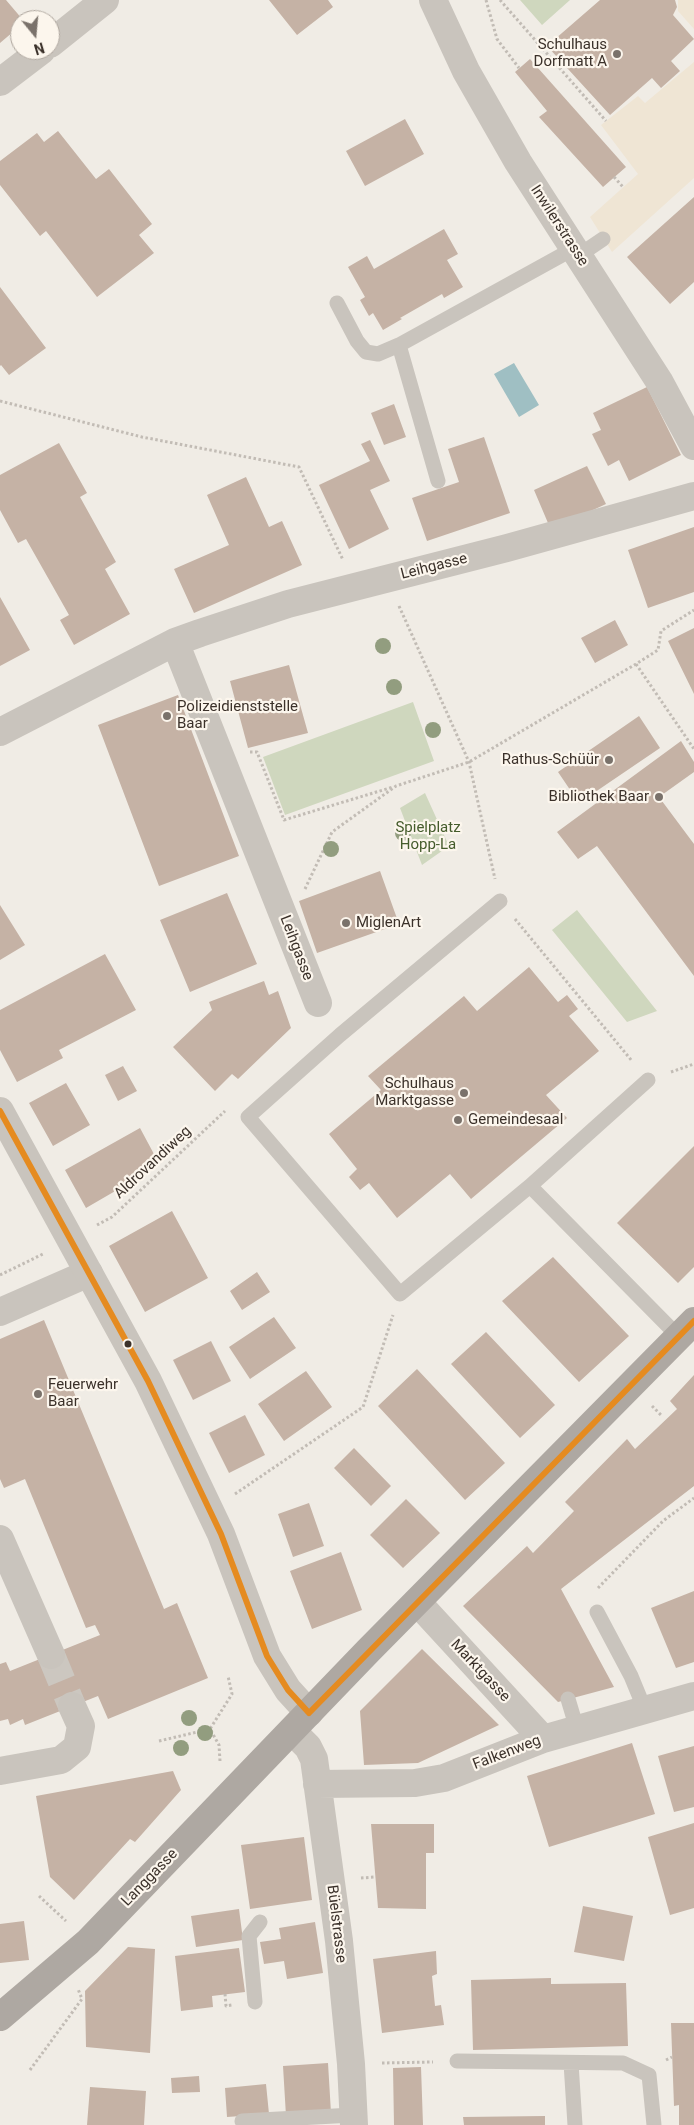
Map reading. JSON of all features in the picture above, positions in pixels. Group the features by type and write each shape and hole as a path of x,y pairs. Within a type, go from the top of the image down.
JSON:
{"main road":[{"path":"300,1722 686,1329"},
{"name":"Langgasse","path":"0,2017 88,1942 300,1722"}],"street":[{"path":"60,36 105,0"},
{"name":"Inwilerstrasse","path":"434,0 471,79 518,162 659,381 694,446"},
{"path":"0,82 29,60"},
{"name":"Leihgasse","path":"0,732 175,642 288,604 507,548 694,496"},
{"name":"Leihgasse","path":"175,642 318,1003"},
{"name":"Büelstrasse","path":"0,1111 148,1381 221,1534 267,1656 288,1690 314,1759 339,1941 351,2064 353,2120"},
{"path":"0,1312 89,1273"},
{"path":"0,1538 51,1655"},
{"name":"Marktgasse","path":"417,1602 543,1739"},
{"name":"Falkenweg","path":"317,1784 415,1783 444,1778 543,1739 694,1696"},
{"path":"0,1771 61,1760 77,1747 81,1726 72,1706"}],"lane":[{"path":"337,303 357,341 366,352 378,354 399,345 603,239"},
{"path":"399,345 438,481"},
{"path":"500,901 348,1029 248,1117 400,1294 530,1186 648,1080"},
{"path":"530,1186 686,1329"},
{"path":"597,1612 631,1676 645,1710"},
{"path":"568,1699 577,1729"},
{"path":"255,2002 249,1936 260,1922"},
{"path":"457,2061 623,2063 649,2075 654,2125"},
{"path":"571,2062 575,2125"},
{"path":"242,2121 353,2120"}],"path":[{"path":"486,0 497,39 519,68"},
{"path":"500,0 606,121"},
{"path":"614,177 623,187"},
{"path":"0,401 142,437 299,467 344,562"},
{"path":"398,603 470,762 500,901 648,1080 694,1064"},
{"path":"219,752 257,752 284,820 470,762 658,650 661,630 694,610"},
{"path":"636,664 694,749"},
{"path":"282,912 306,888 332,832 396,786"},
{"name":"Aldrovandiweg","path":"71,1240 112,1217 227,1109 248,1117"},
{"path":"0,1275 71,1240"},
{"path":"210,1511 362,1407 400,1294"},
{"path":"597,1612 589,1597 663,1521 694,1498"},
{"path":"159,1740 210,1729 232,1694 228,1676"},
{"path":"210,1729 219,1745 220,1762"},
{"path":"39,1896 88,1942"},
{"path":"30,2070 82,1999 76,1984"},
{"path":"351,2064 457,2061"}],"green space":[{"path":"520,0 570,0 542,25"},
{"path":"413,702 434,761 285,815 263,757"},
{"name":"Spielplatz Hopp-La","path":"425,793 449,846 422,865 400,808"},
{"path":"577,910 657,1011 627,1022 552,930"}],"shaded area":[{"path":"678,0 694,0 694,29 678,11"},
{"path":"694,62 694,178 612,252 590,217 638,174 601,125 638,96 645,103"}],"water":[{"path":"514,363 539,405 519,417 494,374"}],"building":[{"path":"0,0 6,0 14,10 10,10 10,34 0,43"},
{"path":"269,0 328,0 333,7 297,35"},
{"name":"Schulhaus Dorfmatt A","path":"600,0 675,0 677,7 673,15 694,39 671,61 680,71 661,88 652,78 610,115 547,46"},
{"path":"530,59 626,167 603,187 539,117 547,111 515,72"},
{"path":"405,119 424,154 365,186 346,151"},
{"path":"58,131 96,179 109,169 152,224 139,235 154,253 97,297 46,231 40,236 0,185 0,161 37,133 44,142"},
{"path":"694,197 694,282 670,304 627,257"},
{"path":"444,229 458,254 447,260 463,287 444,298 442,294 383,330 373,313 369,316 360,300 365,297 348,267 367,256 374,269"},
{"path":"0,287 46,348 9,375 0,366"},
{"path":"647,387 681,455 629,481 619,460 608,466 592,434 601,430 593,413"},
{"path":"394,404 406,437 384,445 371,413"},
{"path":"484,437 510,513 427,541 412,498 459,482 448,449"},
{"path":"370,440 390,481 370,490 389,529 349,549 319,485 370,461 361,444"},
{"path":"59,443 87,493 80,497 116,562 105,569 130,614 74,645 60,620 69,615 26,539 18,543 0,510 0,475"},
{"path":"587,466 606,504 578,517 548,523 534,490"},
{"path":"246,477 269,527 282,521 302,565 194,613 174,569 229,545 207,495"},
{"path":"694,527 694,592 648,608 628,550"},
{"path":"0,597 30,650 0,666"},
{"path":"615,620 628,645 595,663 581,638"},
{"path":"694,628 694,694 668,641"},
{"path":"289,665 308,733 248,748 230,681"},
{"path":"178,695 239,856 159,886 98,725"},
{"name":"Rathus-Schüür","path":"639,716 660,748 579,803 558,772"},
{"path":"681,741 694,762 694,772 659,797 694,844 694,976 597,846 578,859 557,832"},
{"path":"380,871 399,924 317,953 299,901"},
{"path":"227,893 257,964 190,992 160,920"},
{"path":"0,905 25,945 0,960"},
{"path":"105,954 136,1010 59,1050 63,1058 17,1082 0,1050 0,1010"},
{"name":"Schulhaus Marktgasse","path":"529,967 558,1002 567,995 578,1009 569,1016 599,1051 546,1095 567,1118 471,1199 450,1174 397,1218 369,1183 360,1190 349,1177 357,1169 329,1134 381,1090 368,1076 464,996 477,1011"},
{"path":"264,981 269,995 278,991 291,1028 238,1079 232,1074 215,1091 173,1047 212,1010 209,1002"},
{"path":"123,1066 137,1091 118,1101 105,1075"},
{"path":"66,1083 90,1125 53,1146 29,1103"},
{"path":"140,1128 155,1156 117,1190 86,1208 65,1170"},
{"path":"694,1146 694,1267 678,1283 617,1223"},
{"path":"172,1211 208,1278 145,1312 109,1246"},
{"path":"553,1257 629,1336 579,1382 502,1301"},
{"path":"257,1272 270,1292 242,1310 230,1291"},
{"path":"274,1317 296,1348 250,1379 229,1347"},
{"path":"44,1320 164,1609 177,1603 208,1678 108,1719 98,1696 25,1725 23,1719 10,1725 8,1719 0,1721 0,1664 6,1662 10,1671 100,1635 95,1625 86,1628 25,1479 4,1488 0,1479 0,1339"},
{"path":"486,1332 555,1405 520,1438 451,1364"},
{"path":"211,1341 231,1381 193,1400 173,1360"},
{"path":"417,1369 505,1463 465,1500 378,1406"},
{"path":"306,1371 332,1407 284,1441 258,1404"},
{"path":"694,1375 694,1486 561,1589 614,1687 558,1702 463,1606 527,1546 533,1553 574,1511 565,1502 627,1439 635,1449 677,1409 670,1401"},
{"path":"245,1415 265,1455 229,1473 209,1433"},
{"path":"354,1448 391,1486 371,1506 334,1468"},
{"path":"406,1499 440,1533 403,1568 370,1535"},
{"path":"309,1503 324,1546 293,1557 278,1514"},
{"path":"341,1552 362,1610 312,1629 290,1571"},
{"path":"694,1591 694,1662 676,1668 651,1608"},
{"path":"422,1649 499,1725 418,1763 364,1765 360,1711"},
{"path":"632,1743 655,1814 549,1847 527,1776"},
{"path":"694,1746 694,1807 674,1812 658,1756"},
{"path":"173,1771 181,1790 135,1842 130,1839 74,1900 50,1877 36,1796"},
{"path":"694,1823 694,1908 670,1915 648,1837"},
{"path":"371,1824 434,1824 434,1853 426,1853 426,1909 378,1908"},
{"path":"304,1837 312,1900 250,1909 241,1845"},
{"path":"583,1906 633,1916 624,1961 574,1952"},
{"path":"239,1909 243,1940 196,1947 191,1916"},
{"path":"24,1921 29,1960 0,1963 0,1924"},
{"path":"315,1922 323,1973 287,1979 284,1961 264,1964 260,1942 281,1939 279,1928"},
{"path":"128,1947 155,1949 150,2053 86,2047 85,1991"},
{"path":"239,1948 245,1992 212,1996 213,2007 181,2011 175,1956"},
{"path":"436,1951 437,1974 432,1976 435,2006 441,2005 444,2025 382,2033 373,1959"},
{"path":"551,1978 551,1984 626,1983 628,2046 473,2050 471,1980"},
{"path":"671,2023 694,2023 694,2125 679,2125 679,2105 674,2106"},
{"path":"328,2063 331,2113 286,2116 283,2066"},
{"path":"421,2067 423,2125 394,2125 393,2068"},
{"path":"199,2076 200,2092 172,2093 171,2078"},
{"path":"266,2084 269,2114 227,2117 225,2088"},
{"path":"90,2087 146,2091 144,2125 87,2125"},
{"path":"545,2116 545,2125 464,2125 463,2117"}],"tunnel":[{"path":"51,1655 72,1706"}],"transit line":[{"path":"0,1111 148,1381 221,1534 267,1656 288,1690 309,1713"},
{"path":"309,1713 694,1321"}],"place":[{"name":"Schulhaus Dorfmatt A","path":"617,54"},
{"name":"Polizeidienststelle Baar","path":"167,716"},
{"name":"Rathus-Schüür","path":"609,760"},
{"name":"Bibliothek Baar","path":"659,797"},
{"name":"MiglenArt","path":"346,923"},
{"name":"Schulhaus Marktgasse","path":"464,1093"},
{"name":"Gemeindesaal","path":"458,1120"},
{"name":"Feuerwehr Baar","path":"38,1394"}]}
